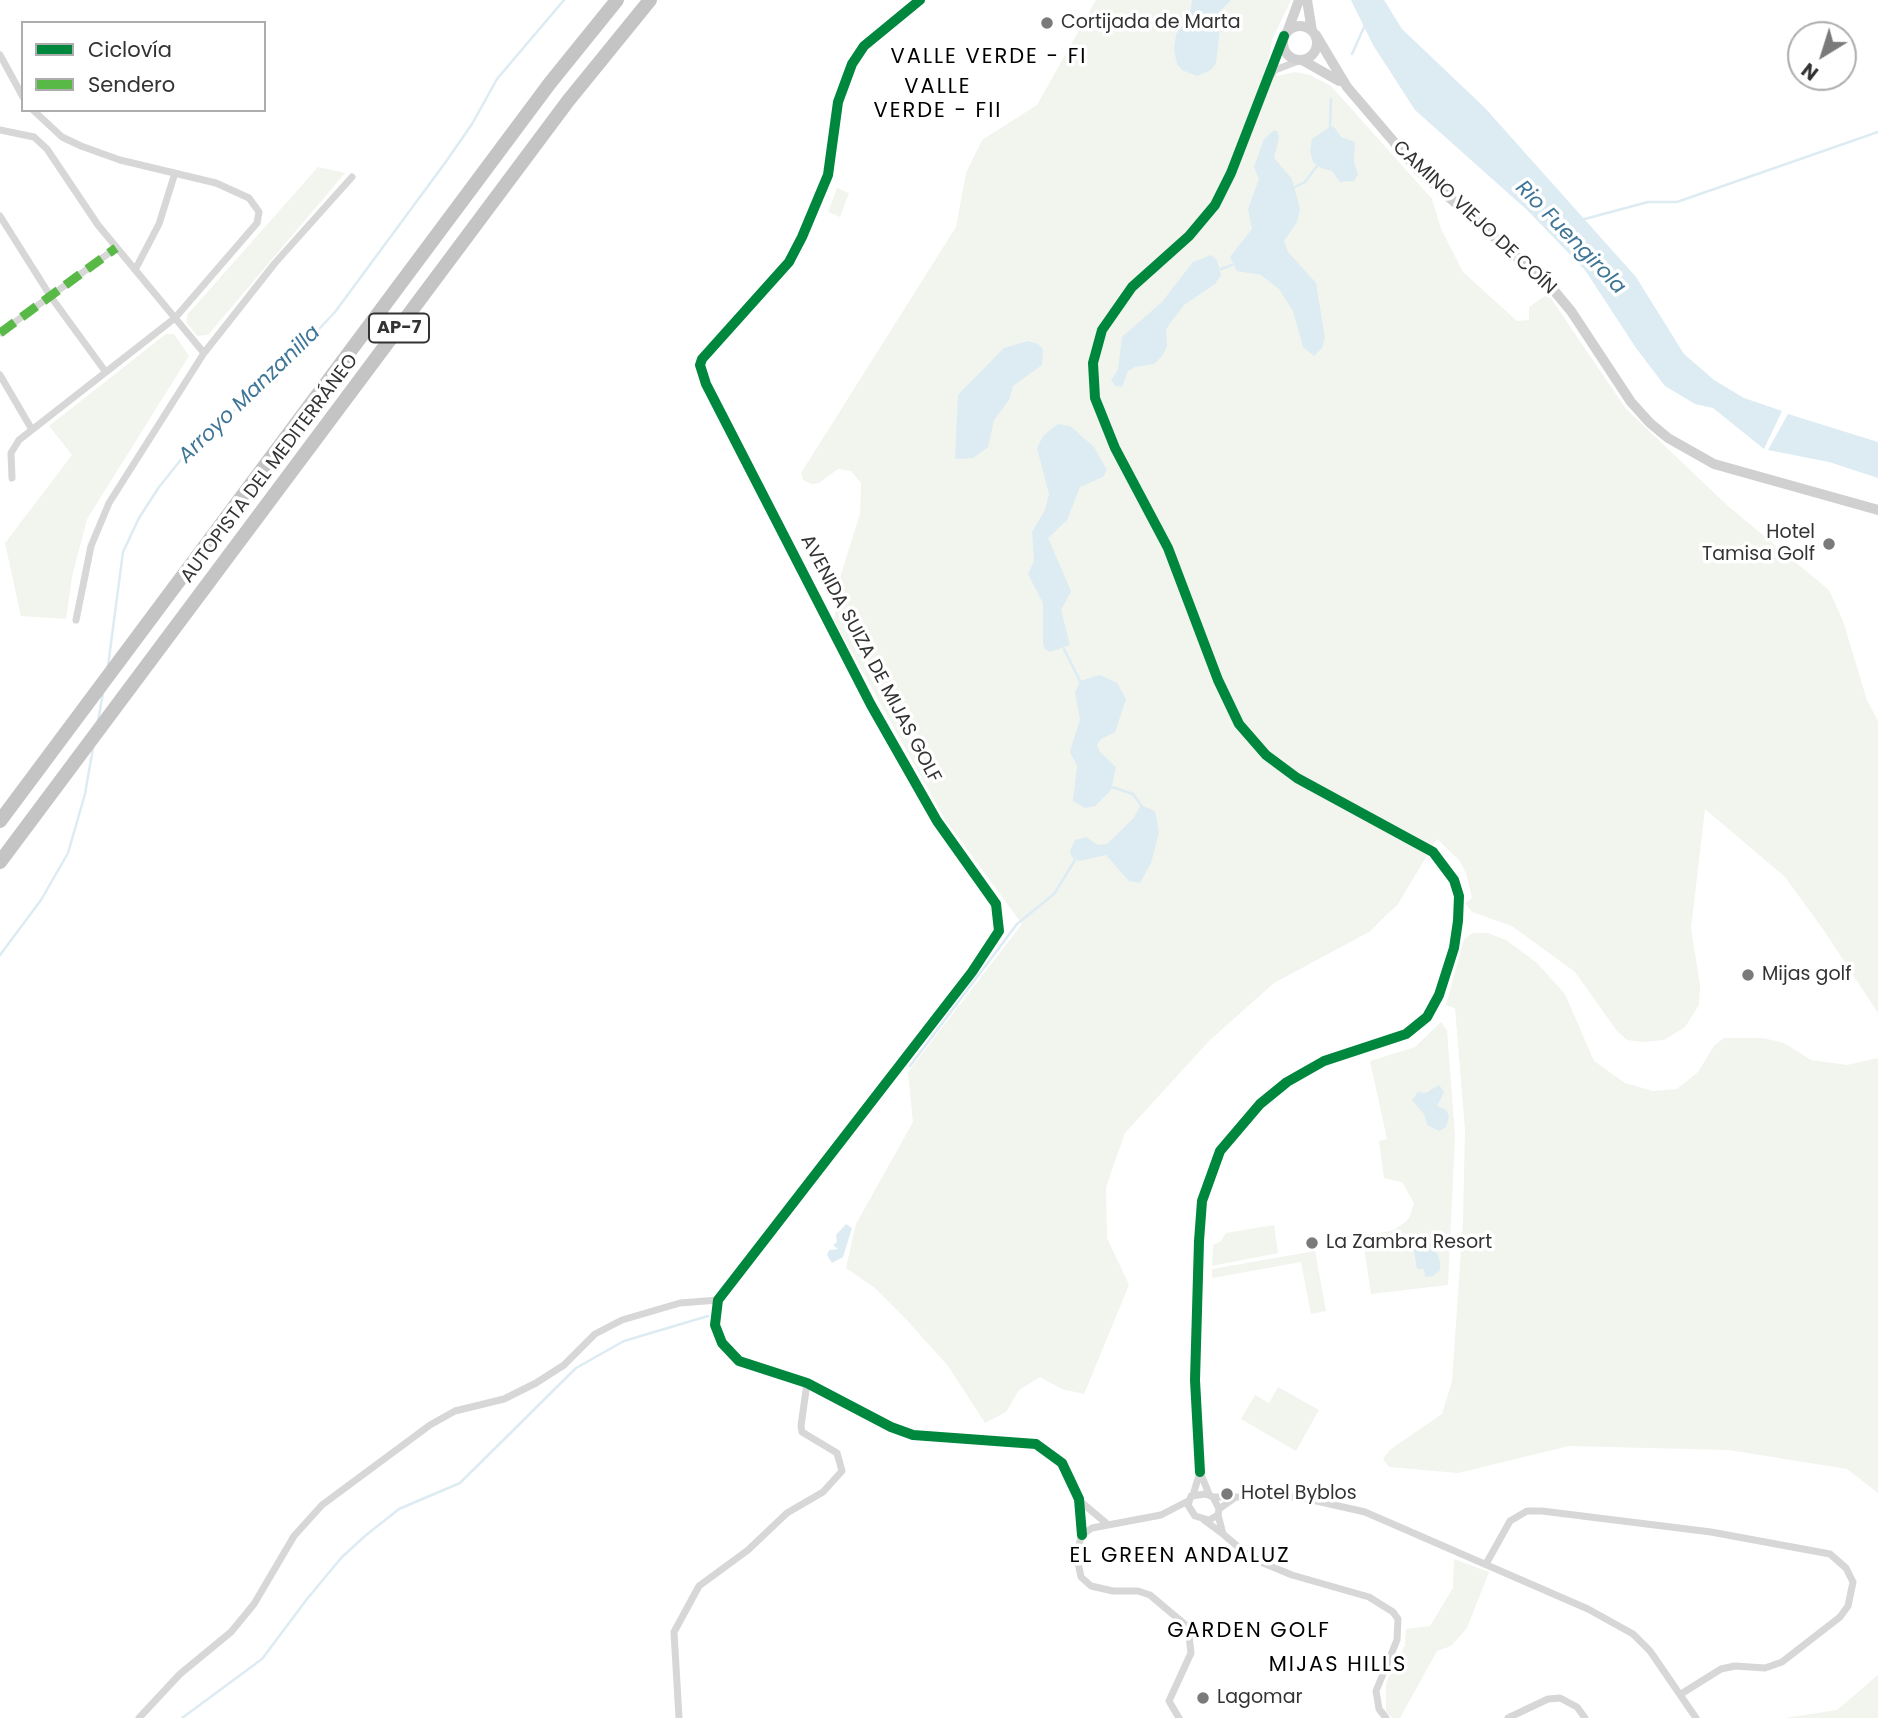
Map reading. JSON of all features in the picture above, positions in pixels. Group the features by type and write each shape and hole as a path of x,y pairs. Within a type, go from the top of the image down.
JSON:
{"highway":[{"name":"AUTOPISTA DEL MEDITERRÁNEO","path":"0,821 550,83 617,0"},
{"name":"AUTOPISTA DEL MEDITERRÁNEO","path":"0,862 568,101 650,0"}],"street":[{"name":"AVENIDA SUIZA DE MIJAS GOLF","path":"807,1383 739,1361 718,1336 715,1312 718,1300 995,943 999,932 996,904 937,821 871,705 706,384 700,365 702,359 789,262 828,175 834,122 852,64 864,46 920,0"},
{"path":"1223,1534 1218,1512 1200,1472 1195,1380 1202,1201 1220,1151 1251,1113 1280,1087 1324,1061 1406,1034 1427,1017 1439,995 1454,948 1459,908 1454,880 1433,852 1297,778 1266,755 1239,724 1217,680 1163,538 1115,448 1095,398 1093,363 1102,330 1132,287 1189,236 1215,205 1231,173 1299,0"},
{"name":"CAMINO VIEJO DE COÍN","path":"1307,0 1314,33 1347,87 1418,170 1551,287 1571,311 1631,402 1668,438 1714,464 1878,510"},
{"path":"1266,81 1276,70 1315,52 1314,33 1303,25 1285,33"},
{"path":"1285,33 1286,52 1301,60"},
{"path":"0,55 21,93"},
{"name":"CAMINO VIEJO DE COÍN","path":"1301,60 1347,87"},
{"path":"12,478 11,453 32,428 175,318 257,223 259,212 248,198 216,183 120,160 81,146 62,137 35,112"},
{"path":"0,131 34,137 47,149 116,248 204,353"},
{"path":"135,270 159,224 175,173"},
{"path":"76,620 80,586 99,522 204,353 275,263 352,177"},
{"path":"0,216 51,297 105,372"},
{"path":"0,333 116,248"},
{"path":"0,375 32,428"},
{"path":"139,1718 180,1674 231,1632 254,1604 294,1536 322,1505 430,1426 455,1411 504,1399 536,1383 564,1365 595,1334 622,1320 680,1303 718,1300"},
{"path":"679,1718 674,1632 699,1586 747,1550 788,1513 823,1492 842,1471 836,1453 802,1432 807,1383 891,1427 913,1435 1036,1444 1062,1463 1079,1499 1082,1535 1077,1563 1085,1582 1098,1589 1139,1591 1150,1595 1188,1627 1191,1653 1169,1701 1178,1718"},
{"path":"1200,1472 1191,1498 1191,1513 1244,1552 1263,1563 1369,1597 1393,1612 1398,1619 1397,1640 1377,1691 1379,1709 1385,1718"},
{"path":"1204,1520 1236,1497"},
{"path":"1082,1535 1107,1524 1161,1515 1191,1498 1299,1497 1338,1505 1397,1524 1625,1629 1650,1651 1696,1718"},
{"path":"1079,1499 1107,1524"},
{"path":"1486,1563 1510,1521 1527,1511 1542,1511 1711,1532 1818,1551 1836,1558 1846,1568 1853,1582 1848,1606 1840,1617 1782,1662 1765,1668 1735,1666 1721,1669 1681,1694"},
{"path":"1508,1718 1548,1699 1560,1698 1577,1707 1585,1718"}],"shaded area":[{"path":"1096,0 1291,0 1272,40 1267,67 1277,76 1295,72 1310,75 1331,86 1432,199 1441,229 1463,272 1517,321 1529,320 1529,307 1548,294 1626,409 1728,506 1829,590 1843,621 1867,700 1878,721 1878,1013 1785,877 1705,809 1691,928 1700,985 1699,1005 1685,1027 1664,1040 1627,1040 1617,1031 1575,972 1512,926 1472,912 1465,903 1472,898 1466,873 1459,860 1437,839 1398,904 1369,932 1274,983 1209,1041 1125,1133 1106,1187 1107,1238 1129,1285 1084,1394 1062,1389 1040,1377 1019,1390 1006,1412 985,1423 948,1366 875,1288 846,1268 856,1224 913,1122 908,1072 1022,924 944,818 834,620 841,574 860,514 861,483 851,471 838,469 819,483 812,484 803,480 801,473 956,227 966,173 982,140 1037,105"},
{"path":"318,167 345,173 208,335 197,336 186,322 188,314"},
{"path":"837,188 849,193 840,217 828,212"},
{"path":"166,334 174,334 189,356 87,519 72,577 66,619 21,616 5,543 72,455 49,426"},
{"path":"1473,933 1488,933 1506,940 1537,963 1565,994 1594,1061 1625,1083 1653,1091 1677,1089 1698,1072 1714,1046 1724,1038 1763,1038 1784,1043 1811,1060 1847,1065 1878,1058 1878,1493 1847,1469 1729,1450 1569,1446 1458,1473 1389,1467 1383,1459 1391,1449 1442,1414 1452,1381 1463,1221 1465,1130 1455,1008 1446,1005 1464,939"},
{"path":"1441,1022 1447,1030 1455,1135 1448,1285 1371,1294 1363,1241 1379,1238 1379,1233 1391,1231 1403,1224 1409,1218 1414,1203 1402,1182 1384,1178 1379,1141 1387,1139 1370,1061 1415,1047"},
{"path":"1274,1225 1278,1253 1212,1266 1213,1245 1220,1242 1226,1233"},
{"path":"1315,1251 1326,1311 1311,1314 1301,1262 1212,1278 1212,1269"},
{"path":"1278,1387 1319,1410 1296,1451 1241,1419 1255,1395 1269,1403"},
{"path":"1454,1559 1489,1572 1467,1628 1451,1646 1437,1651 1400,1718 1393,1718 1386,1712 1386,1683 1405,1645 1406,1629 1430,1626 1453,1588"},
{"path":"1878,1675 1878,1718 1785,1718 1837,1710"}],"water":[{"path":"1192,0 1231,0 1222,9 1216,63 1211,70 1197,76 1182,70 1177,64 1174,50 1176,35 1191,9"},
{"name":"Rio Fuengirola","path":"1351,0 1384,0 1402,29 1485,108 1636,277 1684,354 1714,380 1744,398 1782,411 1764,449 1713,408 1695,404 1665,386 1636,348 1585,270 1527,210 1415,110 1373,45"},
{"path":"1334,127 1341,137 1355,142 1354,162 1358,174 1354,181 1340,182 1332,171 1313,162 1310,151 1312,139"},
{"path":"1274,130 1278,132 1279,138 1274,158 1292,179 1300,209 1297,222 1284,241 1288,252 1316,283 1325,338 1322,348 1314,356 1303,347 1293,311 1279,289 1261,275 1237,271 1230,257 1252,229 1248,209 1259,179 1254,167 1264,139"},
{"path":"1211,255 1217,260 1221,275 1215,284 1184,305 1174,318 1166,329 1167,346 1162,356 1154,364 1128,371 1122,387 1115,386 1111,380 1118,370 1122,337 1162,302 1193,262"},
{"path":"1028,341 1043,349 1042,365 1013,386 1009,400 994,420 988,447 973,458 955,459 958,395 1004,348"},
{"path":"1788,414 1878,442 1878,478 1829,462 1768,450"},
{"path":"1058,424 1070,426 1094,447 1107,470 1103,477 1080,487 1067,520 1048,538 1071,591 1061,610 1070,645 1050,652 1045,649 1043,643 1043,603 1028,574 1034,561 1032,532 1045,510 1049,494 1037,448 1043,436"},
{"path":"1100,675 1117,683 1126,699 1115,732 1101,739 1097,745 1100,752 1116,767 1111,790 1095,806 1085,808 1073,801 1077,766 1070,752 1080,719 1075,693 1080,681"},
{"path":"1141,805 1155,811 1159,832 1151,863 1140,883 1129,881 1106,855 1079,861 1072,857 1070,851 1075,840 1086,837 1098,845 1107,844 1133,819"},
{"path":"1439,1085 1444,1092 1437,1106 1446,1110 1449,1116 1446,1127 1439,1131 1427,1125 1424,1114 1412,1100 1418,1092 1426,1093"},
{"path":"846,1224 852,1228 843,1257 832,1263 827,1255 829,1250 838,1249 833,1245 837,1242 836,1235"},
{"path":"1423,1237 1428,1243 1434,1244 1440,1262 1440,1270 1433,1276 1425,1277 1424,1269 1417,1269 1412,1238"}],"waterway":[{"name":"Arroyo Manzanilla","path":"108,666 123,552 139,518 159,487 192,446 275,376 335,312 445,163 472,124 497,79 564,0"},
{"path":"1352,54 1365,25"},
{"path":"1330,127 1331,99"},
{"name":"Rio Fuengirola","path":"1581,220 1648,202 1677,202 1878,132"},
{"path":"1295,187 1305,182 1317,166"},
{"path":"1221,269 1232,265"},
{"path":"1064,649 1080,681"},
{"name":"Arroyo Manzanilla","path":"98,721 103,693"},
{"name":"Arroyo Manzanilla","path":"0,955 41,900 68,853 85,794 93,748"},
{"path":"1112,787 1133,794 1141,805"},
{"path":"910,1066 1017,924 1054,894 1075,860"},
{"path":"182,1718 262,1659 342,1557 365,1536 399,1509 460,1483 576,1368 624,1341 708,1316"}],"marked path":[{"path":"0,333 116,248"}],"cycle path":[{"path":"920,0 864,46 852,64 838,102 828,175 802,237 789,262 702,359 700,365 706,384 871,705 937,821 996,904 999,931 972,972 718,1300 715,1325 722,1343 739,1361 807,1383 891,1427 913,1435 1036,1444 1062,1463 1079,1499 1082,1535"},
{"path":"1200,1472 1195,1380 1199,1241 1202,1201 1220,1151 1260,1104 1287,1082 1324,1061 1406,1034 1427,1017 1439,995 1454,948 1458,921 1459,896 1454,880 1433,852 1297,778 1266,755 1239,724 1218,680 1168,548 1115,448 1095,398 1093,363 1102,330 1132,287 1189,236 1215,205 1231,173 1284,36"}],"place":[{"name":"Cortijada de Marta","path":"1047,23"},
{"name":"Hotel Tamisa Golf","path":"1829,544"},
{"name":"Mijas golf","path":"1748,975"},
{"name":"La Zambra Resort","path":"1312,1243"},
{"name":"Hotel Byblos","path":"1227,1494"},
{"name":"Lagomar","path":"1203,1698"}],"district":[{"name":"VALLE VERDE - FI","path":"989,58"},
{"name":"VALLE VERDE - FII","path":"938,100"},
{"name":"EL GREEN ANDALUZ","path":"1180,1557"},
{"name":"GARDEN GOLF","path":"1249,1632"},
{"name":"MIJAS HILLS","path":"1338,1666"}]}
